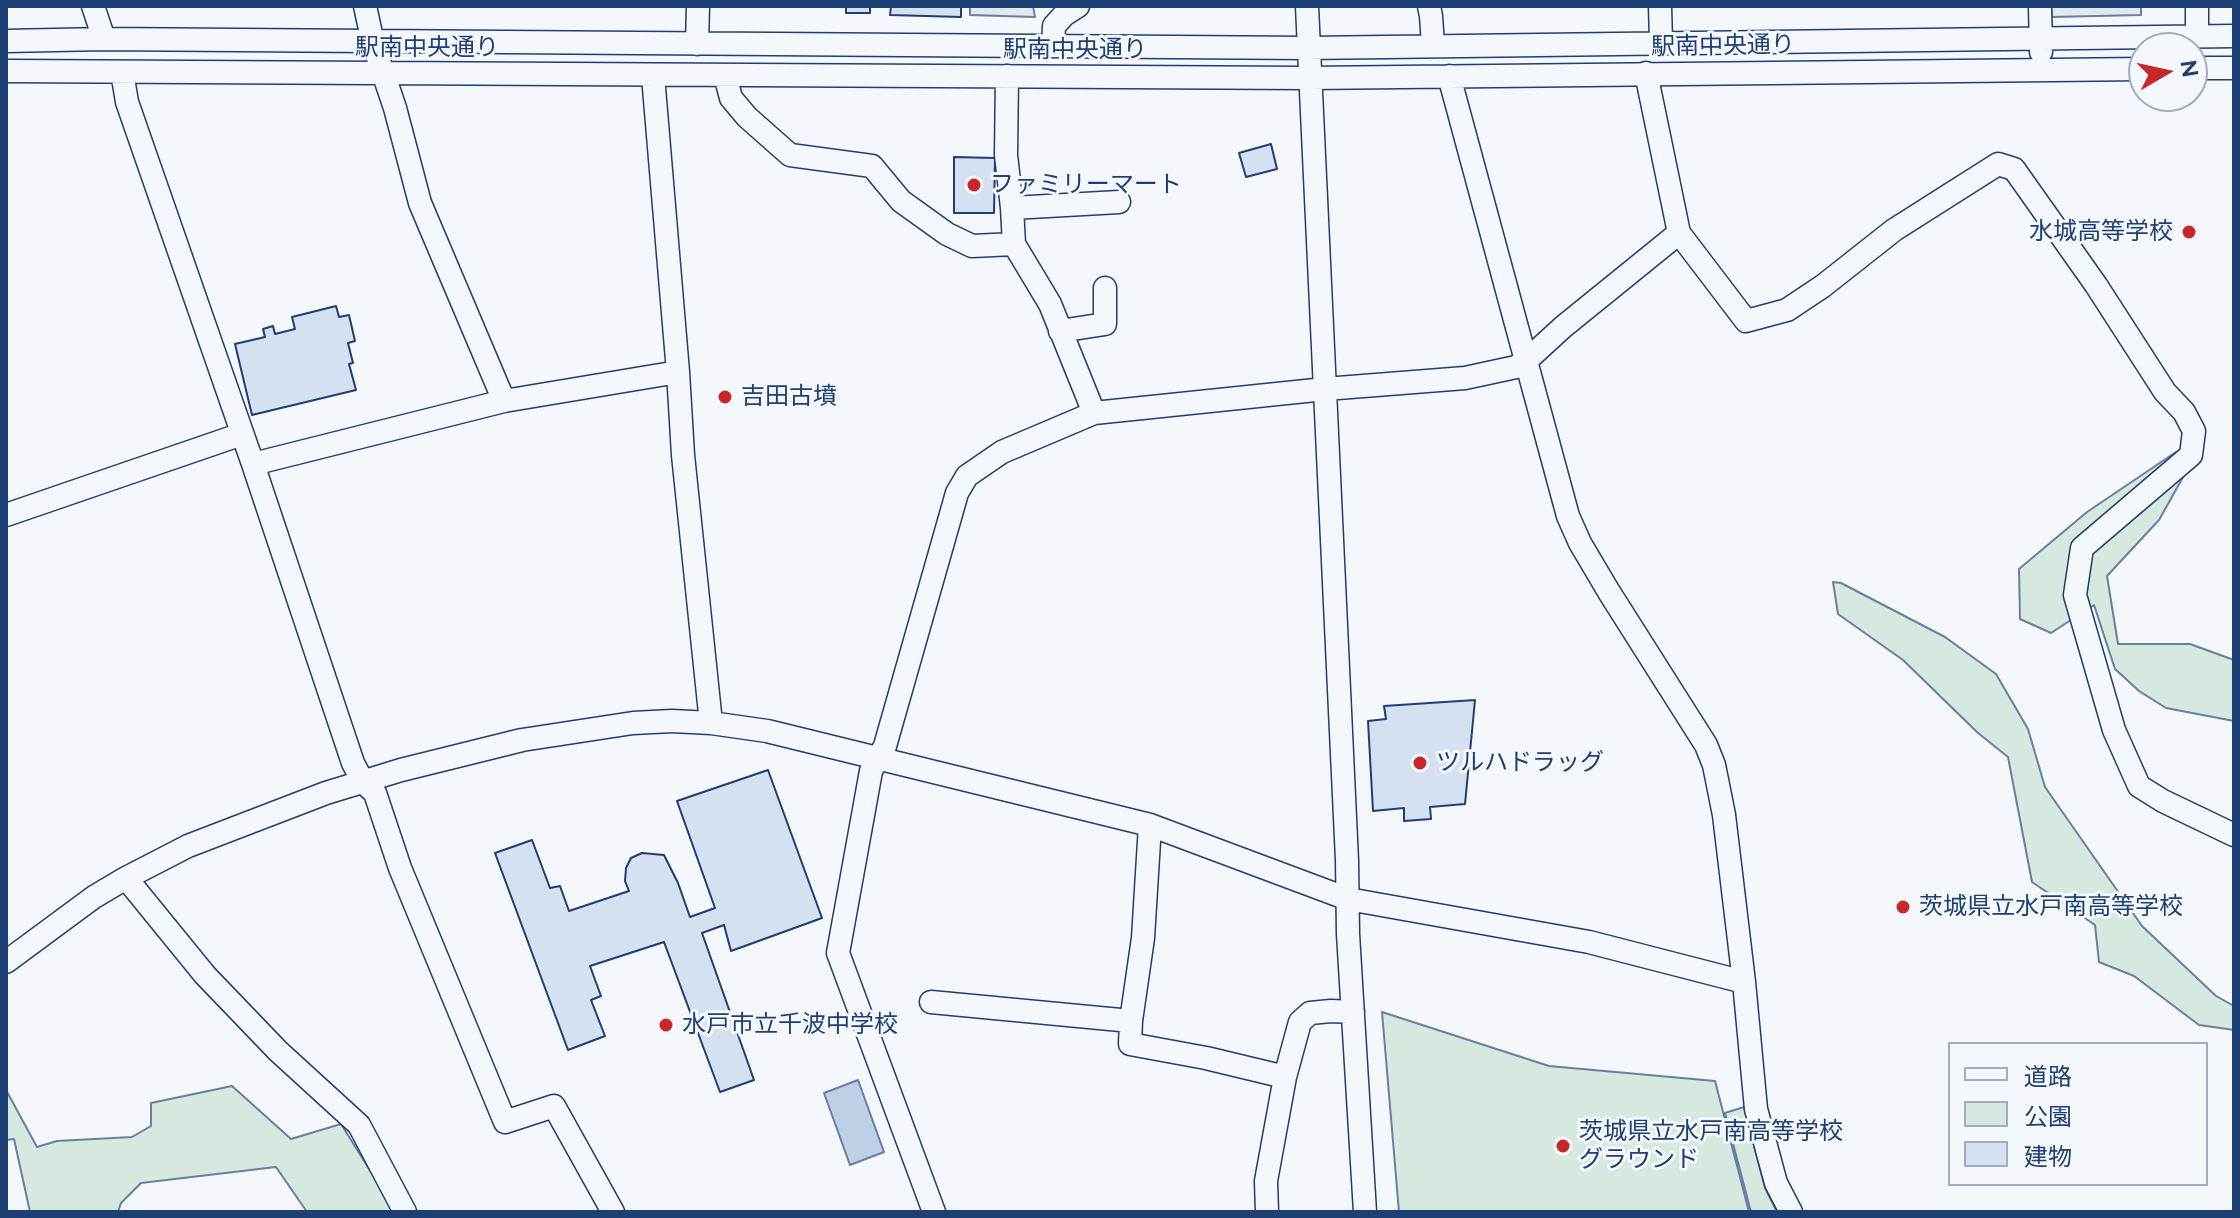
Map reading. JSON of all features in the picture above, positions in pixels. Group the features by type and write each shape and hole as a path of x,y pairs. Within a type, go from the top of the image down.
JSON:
{"street":[{"path":"93,6 104,39"},
{"path":"365,6 420,203 504,401"},
{"path":"697,44 698,6"},
{"path":"1053,46 1054,26 1078,6"},
{"path":"1307,6 1365,1212"},
{"path":"1429,6 1433,45"},
{"path":"1660,6 1661,42"},
{"path":"2040,6 2041,70"},
{"path":"2197,6 2197,32"},
{"name":"駅南中央通り","path":"2208,36 2234,36"},
{"name":"駅南中央通り","path":"6,41 104,39 1308,48 2128,37"},
{"path":"2208,68 2234,68"},
{"name":"駅南中央通り","path":"6,71 1309,78 2128,69"},
{"path":"122,72 127,102 353,763 363,782 375,793 400,868 505,1122 554,1106 613,1212"},
{"path":"1646,73 1679,233 1746,321 1787,310 1894,230 1998,164 2014,169 2096,285 2165,392 2184,412 2194,431 2191,455 2082,548 2075,595 2114,730 2139,786 2234,835"},
{"path":"725,75 731,98 747,117 790,155 872,166 901,201 947,234 972,246 1014,244"},
{"path":"653,76 683,455 711,723"},
{"path":"1007,76 1006,155 1014,244 1050,304 1094,413"},
{"path":"1449,76 1568,516 1580,543 1706,745 1714,765 1724,815 1756,1109 1776,1183 1791,1212"},
{"path":"1012,208 1119,202"},
{"path":"934,1212 838,953 871,771 885,746 957,493 967,476 1002,452 1094,413 1465,378 1516,367 1679,233"},
{"path":"1060,331 1105,324 1105,288"},
{"path":"253,464 504,401 678,372"},
{"path":"6,515 242,434"},
{"path":"6,962 94,897 126,878 188,846 326,793 470,752 572,731 672,721 767,731 1150,825 1348,899 1589,942 1744,982"},
{"path":"1150,825 1143,938 1130,1044 1285,1077"},
{"path":"126,878 205,975 278,1051 359,1125 405,1212"},
{"path":"931,1002 1131,1021"},
{"path":"1267,1212 1266,1181 1285,1077 1300,1022 1310,1013 1353,1012"}],"green space":[{"path":"2176,452 2187,470 2159,520 2107,576 2118,644 2190,644 2234,660 2234,721 2166,708 2139,691 2115,669 2094,605 2051,633 2020,619 2019,569 2087,512"},
{"path":"1833,582 1841,583 1945,637 1996,674 2028,729 2045,787 2142,926 2216,996 2234,1006 2234,1030 2199,1025 2134,976 2099,962 2095,925 2032,882 2008,757 1978,733 1903,660 1838,614"},
{"name":"茨城県立水戸南高等学校 グラウンド","path":"1382,1012 1549,1066 1715,1081 1749,1212 1399,1212"},
{"path":"232,1086 291,1139 341,1124 396,1212 307,1212 276,1167 141,1183 121,1203 118,1212 30,1212 14,1139 6,1140 6,1090 37,1147 57,1141 132,1137 151,1126 151,1103"},
{"path":"1744,1107 1765,1188 1777,1212 1751,1212 1725,1113"}],"shaded area":[{"path":"970,6 1033,6 1035,17 970,15"},
{"path":"2051,6 2141,6 2141,15 2052,17"}],"water":[{"path":"858,1080 884,1152 850,1165 824,1093"}],"building":[{"path":"846,6 870,6 870,13 846,13"},
{"path":"891,6 961,6 961,17 890,15"},
{"path":"1271,144 1277,169 1246,177 1239,153"},
{"name":"ファミリーマート","path":"954,157 995,158 994,213 954,213"},
{"path":"336,306 339,317 349,315 355,341 348,343 353,363 349,364 356,390 252,415 235,344 265,337 263,329 273,326 275,334 295,329 292,317"},
{"name":"ツルハドラッグ","path":"1475,700 1465,804 1430,807 1431,819 1404,821 1404,808 1373,811 1368,721 1386,719 1384,706"},
{"path":"768,770 822,918 731,951 724,925 702,933 754,1080 720,1092 664,942 590,966 601,996 591,1000 605,1036 568,1050 495,853 532,840 550,888 560,886 569,911 629,891 625,881 631,858 642,853 664,855 690,917 715,908 677,801"}],"place":[{"name":"ファミリーマート","path":"974,185"},
{"name":"水城高等学校","path":"2189,232"},
{"name":"吉田古墳","path":"725,397"},
{"name":"ツルハドラッグ","path":"1420,763"},
{"name":"茨城県立水戸南高等学校","path":"1903,907"},
{"name":"水戸市立千波中学校","path":"666,1025"},
{"name":"茨城県立水戸南高等学校 グラウンド","path":"1563,1146"}]}
